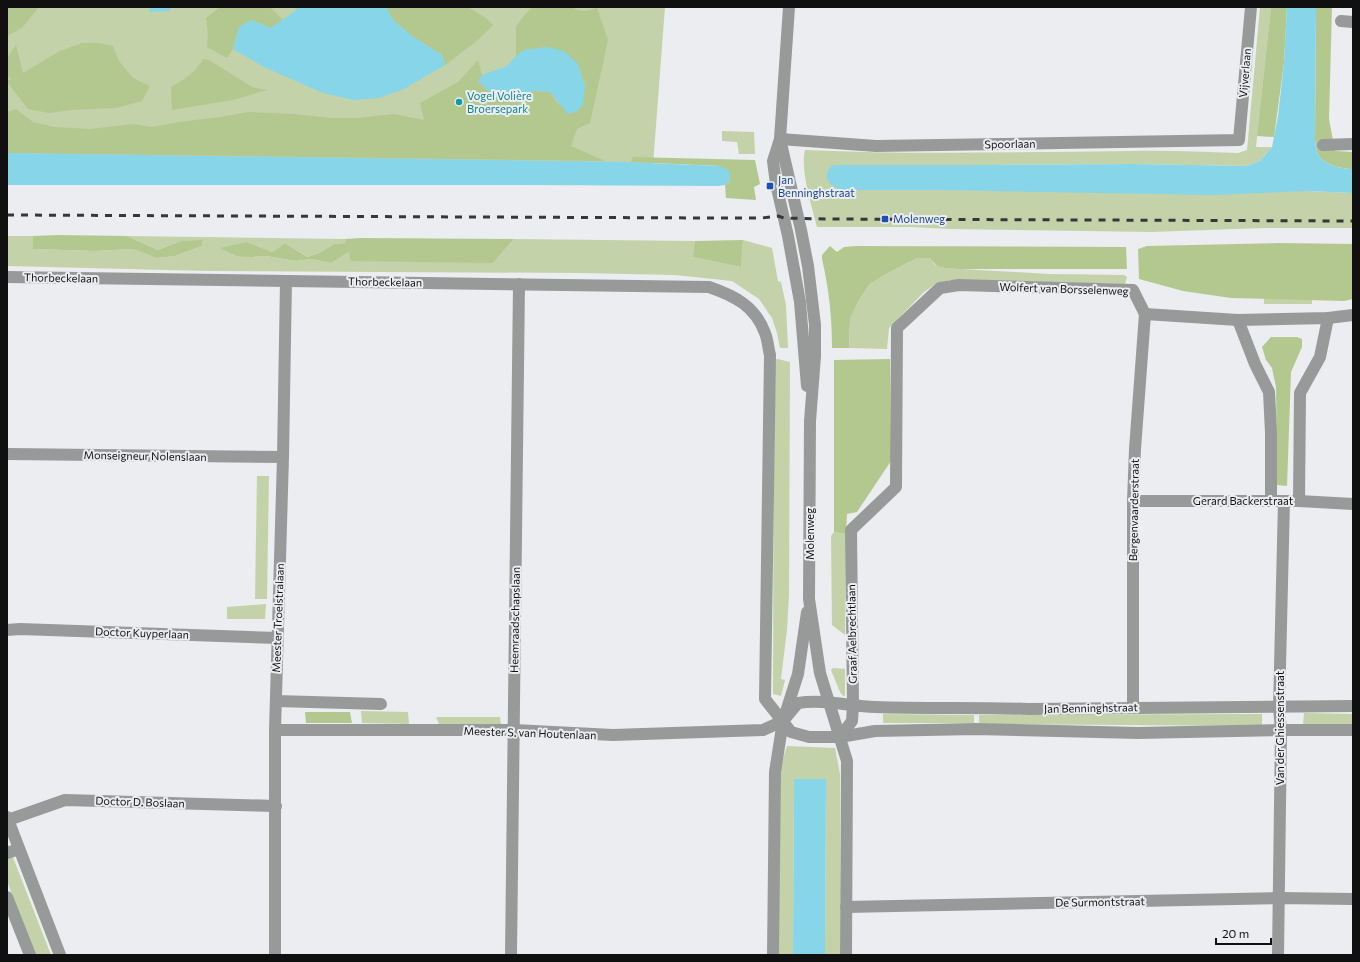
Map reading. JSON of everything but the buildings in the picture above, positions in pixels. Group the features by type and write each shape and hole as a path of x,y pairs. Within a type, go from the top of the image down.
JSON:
{"street":[{"name":"Molenweg","path":"783,721 798,674 809,599 810,421 815,356 815,325 808,266 780,139 789,7"},
{"name":"Vijverlaan","path":"1239,140 1251,7"},
{"name":"Spoorlaan","path":"780,139 876,146 1239,140"},
{"path":"1323,145 1353,144"},
{"name":"Thorbeckelaan","path":"7,277 709,287 726,293 743,302 755,314 765,333 770,355 765,699 783,721"},
{"name":"Meester Troelstralaan","path":"275,955 275,730 283,457 286,281"},
{"name":"Heemraadschapslaan","path":"510,955 520,284"},
{"name":"Wolfert van Borsselenweg","path":"897,328 940,288 959,285 1133,290 1145,314"},
{"path":"1145,314 1238,320 1328,318 1353,315"},
{"name":"Bergenvaarderstraat","path":"1133,707 1133,501 1135,448 1145,314"},
{"path":"1299,501 1300,393 1320,357 1328,318"},
{"path":"1238,320 1255,364 1269,392 1271,433 1271,501"},
{"name":"Graaf Aelbrechtlaan","path":"840,737 852,720 853,705 851,530 896,488 897,328"},
{"name":"Monseigneur Nolenslaan","path":"7,454 283,457"},
{"name":"Gerard Backerstraat","path":"1133,501 1299,501 1353,504"},
{"name":"Van der Ghiessenstraat","path":"1278,955 1281,730 1279,708 1284,501"},
{"name":"Molenweg","path":"809,599 820,673 840,737"},
{"name":"Doctor Kuyperlaan","path":"7,630 20,629 277,638"},
{"path":"276,701 381,704"},
{"name":"Jan Benninghstraat","path":"1353,706 1279,708 1133,707 1028,709 977,707 888,707 809,701 798,703 783,721 791,732 809,737 840,737 874,731 976,729 1130,732 1353,730"},
{"path":"773,955 775,772 783,721"},
{"name":"Meester S. van Houtenlaan","path":"275,730 514,730 621,735 763,730 783,721"},
{"path":"840,737 847,761 846,955"},
{"name":"Doctor D. Boslaan","path":"8,819 65,800 276,806"},
{"path":"8,819 60,955"},
{"path":"7,853 19,849"},
{"path":"7,897 30,955"},
{"name":"De Surmontstraat","path":"846,907 1279,898 1353,899"}],"green space":[{"path":"7,7 665,7 653,165 7,158"},
{"path":"7,7 39,7 22,28 7,36"},
{"path":"220,7 270,7 283,20 271,28 251,20 239,27 233,49 227,58 207,47 208,34 206,18"},
{"path":"386,7 468,7 486,18 493,25 477,41 445,65 442,55 412,36 394,21"},
{"path":"532,7 572,7 584,11 597,8 608,40 590,123 577,129 571,146 605,161 7,153 7,112 16,109 33,122 55,127 90,129 134,124 152,127 248,112 332,118 357,118 394,114 424,120 420,103 458,82 478,60 482,75 478,81 495,97 533,91 550,92 559,105 547,47 524,50 516,56 516,27"},
{"path":"1260,7 1271,7 1256,147 1272,147 1260,161 1247,166 1132,164 833,165 827,174 844,190 1305,191 1353,193 1353,228 1263,228 1151,232 949,229 911,227 817,227 805,178 805,150 928,153 1158,151 1238,153 1247,150"},
{"path":"1271,7 1287,7 1284,63 1274,137 1257,136"},
{"path":"1316,7 1332,7 1329,119 1335,151 1353,152 1353,169 1328,164 1320,158 1316,149"},
{"path":"82,43 99,43 113,46 119,61 133,78 150,86 142,101 116,108 71,110 49,113 28,109 7,82 7,80 11,79 7,76 7,58 16,45 23,73 60,51"},
{"path":"203,59 209,60 252,87 267,90 233,100 172,110 171,87 197,68"},
{"path":"722,131 754,132 755,154 739,154 737,142 722,141"},
{"path":"633,157 755,160 760,184 754,187 756,200 726,198 725,185 729,182 719,166 631,162"},
{"path":"7,236 33,236 33,249 94,251 133,249 158,258 175,256 202,246 203,241 181,241 158,250 127,236 345,239 347,243 334,244 319,253 307,257 285,243 272,252 247,242 252,257 266,256 296,261 311,259 331,263 349,252 493,263 514,239 695,241 694,257 741,267 743,240 772,248 778,281 781,282 786,305 788,348 780,348 772,318 759,299 732,281 675,275 579,273 207,271 7,266"},
{"path":"33,236 127,236 158,250 181,241 203,240 202,246 175,256 157,258 133,249 94,251 33,249"},
{"path":"345,239 514,239 493,263 351,261 349,252 331,263 311,259 296,261 266,256 237,256 220,248 247,242 272,252 285,243 307,257 319,253 334,244 346,243"},
{"path":"743,240 741,267 693,257 695,241"},
{"path":"1278,243 1353,244 1353,299 1344,301 1231,298 1183,291 1139,279 1138,249 1147,246"},
{"path":"830,246 837,252 844,247 855,246 1126,247 1127,269 958,269 939,266 930,258 917,258 870,284 859,300 850,319 849,348 832,348 830,303 822,259 822,255"},
{"path":"917,258 930,258 934,264 944,268 1049,274 1124,275 1127,277 1125,284 950,280 937,283 924,292 889,328 887,349 849,348 850,319 859,300 870,284"},
{"path":"1312,278 1312,304 1264,304 1264,279"},
{"path":"1271,337 1297,337 1302,339 1302,347 1291,372 1287,486 1277,485 1276,387 1272,368 1266,360 1262,347"},
{"path":"778,359 790,362 789,595 787,630 781,679 785,680 781,696 773,694 774,360"},
{"path":"890,359 891,461 857,512 847,514 846,534 834,532 834,360"},
{"path":"257,476 269,476 267,599 255,599"},
{"path":"834,532 846,534 845,635 832,625 831,536"},
{"path":"266,604 265,619 227,619 227,607"},
{"path":"833,668 845,669 845,696 843,696 840,692 831,670"},
{"path":"361,711 408,712 409,724 362,723"},
{"path":"305,712 350,712 352,723 306,723"},
{"path":"1304,713 1353,714 1353,725 1303,725"},
{"path":"883,714 974,715 974,723 883,723"},
{"path":"1262,714 1262,726 979,724 979,715"},
{"path":"436,717 500,717 501,724 439,724"},
{"path":"787,746 835,748 840,774 840,955 825,955 826,779 794,779 793,955 778,955 779,772"},
{"path":"7,842 51,955 35,955 7,881"}],"water":[{"path":"150,7 170,7 170,11 149,12"},
{"path":"298,7 386,7 394,21 412,36 442,55 445,65 404,89 379,98 353,100 323,93 264,67 233,49 239,27 251,20 271,28 295,11"},
{"path":"1287,7 1316,7 1316,149 1320,158 1328,164 1353,169 1353,193 1305,191 1214,195 939,190 844,190 835,187 828,181 827,173 833,165 1132,164 1247,166 1260,161 1272,147 1278,116 1284,63"},
{"path":"547,47 564,51 578,64 585,86 583,105 577,111 568,114 550,92 533,91 495,97 478,81 482,75 507,66 524,50"},
{"path":"7,153 625,162 719,166 729,170 730,176 729,182 725,185 718,186 7,185"},
{"path":"794,779 826,779 825,955 793,955"}],"railway":[{"path":"7,215 712,218 762,218 778,216 784,218 825,219 1353,221"}],"place":[{"name":"Vogel Volière Broersepark","path":"459,102"},
{"name":"Jan Benninghstraat","path":"770,186"},
{"name":"Molenweg","path":"885,219"}]}
